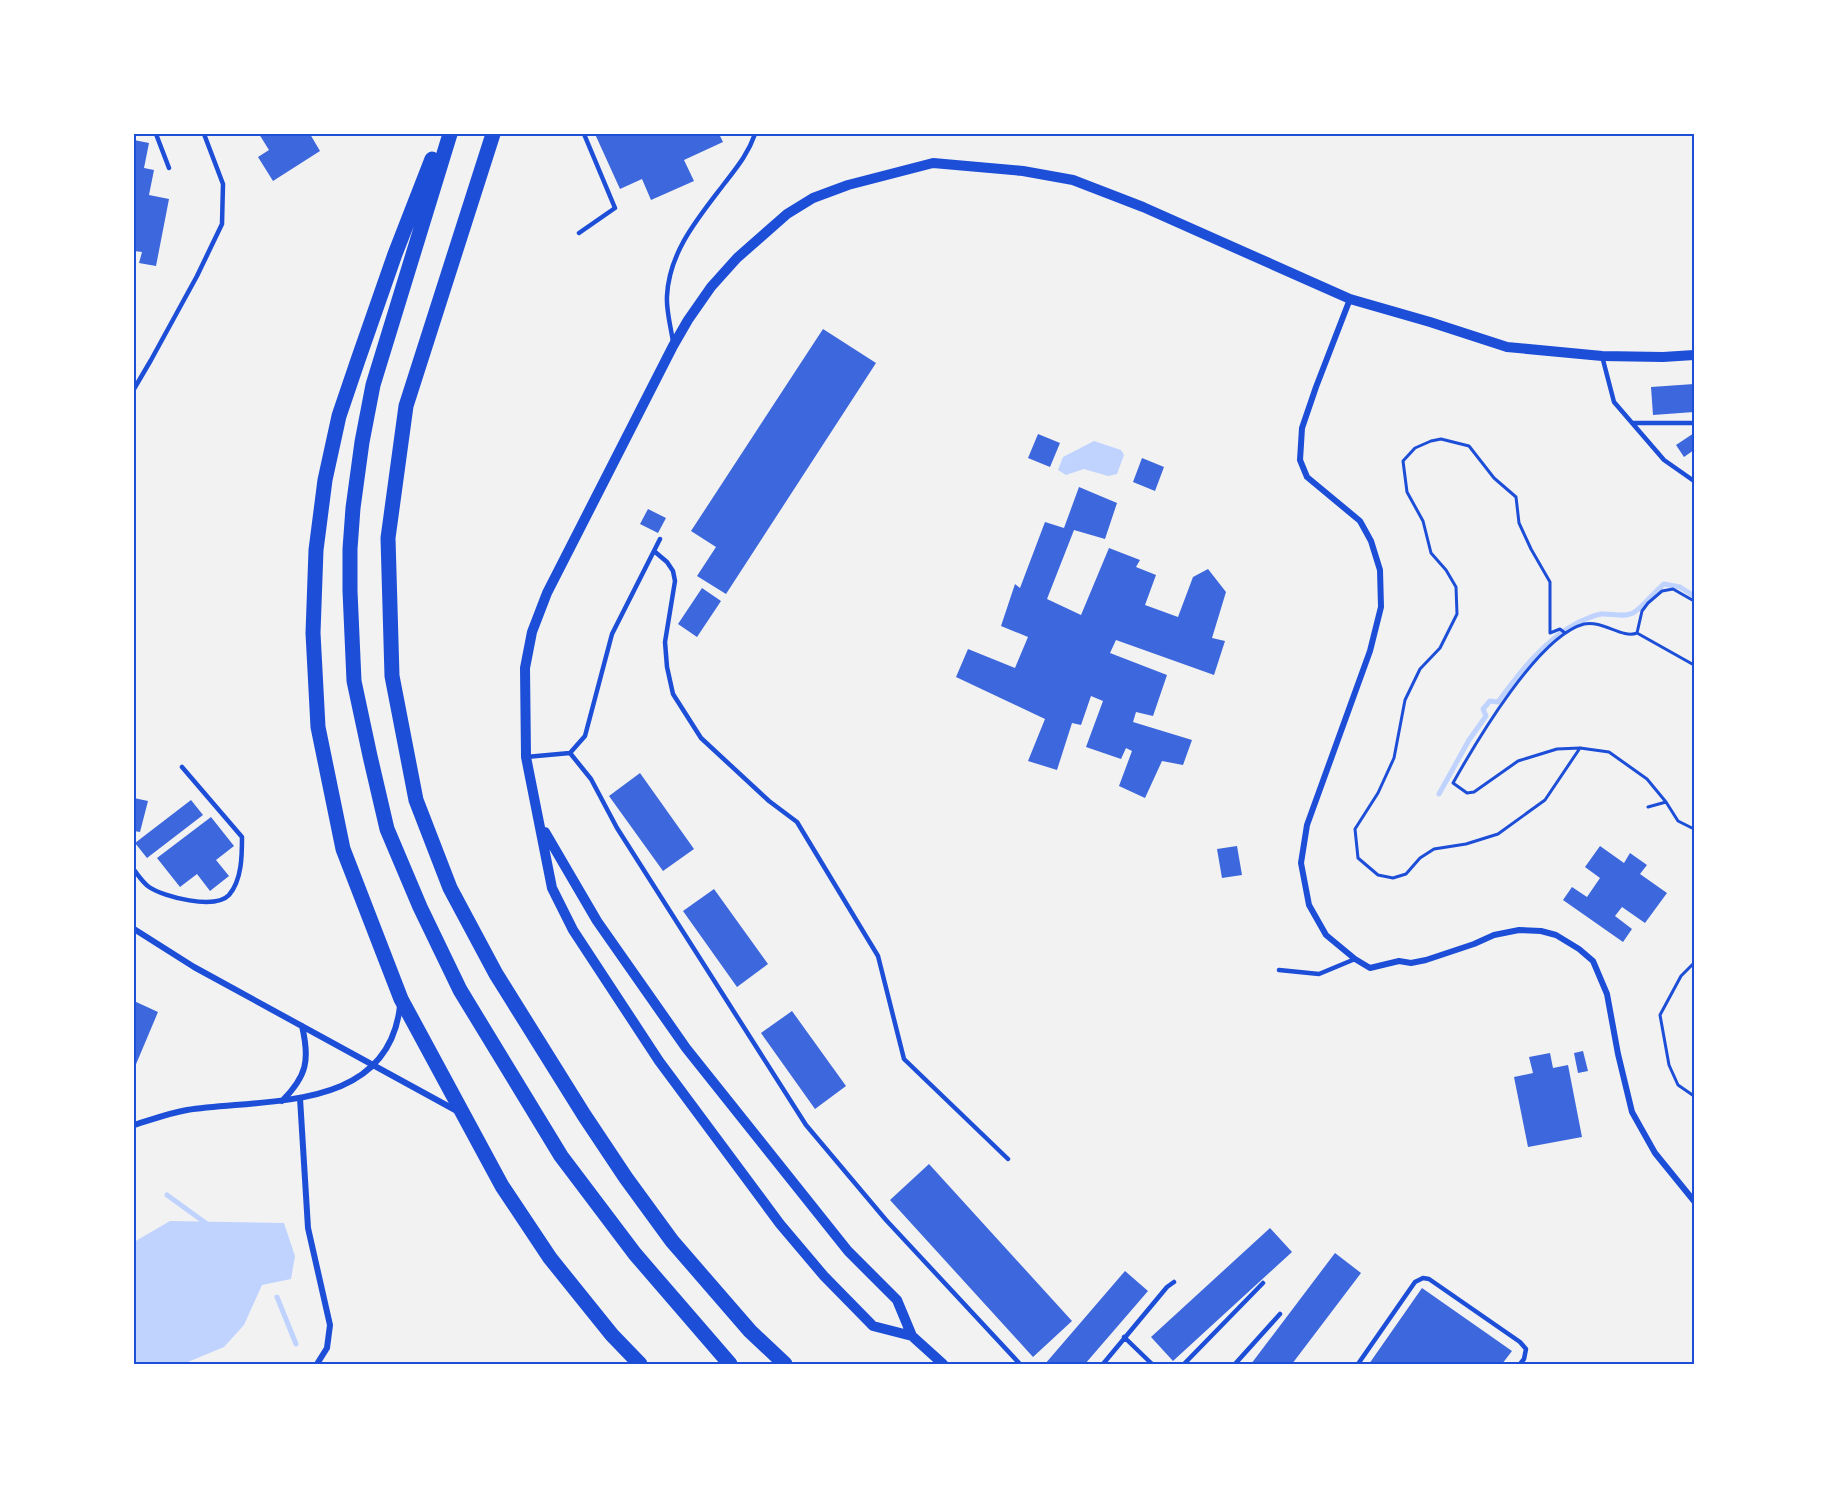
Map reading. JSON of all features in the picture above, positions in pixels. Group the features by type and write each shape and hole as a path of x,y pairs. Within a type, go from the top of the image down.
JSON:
{"main road":[{"path":"442,134 395,254 339,416 325,480 315,562 313,633 318,727 343,849 401,999 492,1170 550,1258 612,1335 640,1365"},
{"path":"450,134 373,385 353,508 350,549 351,646 354,681 370,756 387,829 420,907 460,990 561,1156 635,1254 730,1365"},
{"path":"493,134 406,406 388,538 392,676 416,800 455,897 496,974 584,1115 626,1178 672,1240 750,1331 785,1365"}],"street":[{"path":"912,1336 873,1326 824,1276 780,1224 659,1061 573,930 552,888 526,757 525,668 537,620 547,593 673,346 711,287 737,258 788,214 813,198 848,185 933,163 1023,171 1073,180 1143,207 1350,299 1507,347 1602,356 1695,355"},
{"path":"1350,299 1302,428 1300,460 1308,477 1360,521 1371,541 1380,570 1381,607 1370,651 1306,825 1301,862 1309,904 1326,935 1355,959 1370,968 1399,961 1411,963 1426,960 1494,935 1519,930 1541,931 1556,935 1579,949 1593,961 1607,994 1632,1112 1655,1153 1695,1201"},
{"path":"540,824 597,921 686,1048 848,1251 897,1300 912,1336 943,1365"},
{"path":"134,928 194,967 462,1114"},
{"path":"134,1125 186,1111 300,1098 348,1082 374,1067 393,1038 399,1023 401,999"},
{"path":"282,1101 295,1088 305,1068 307,1046 302,1026"},
{"path":"300,1098 308,1228 330,1325 327,1348 317,1365"}],"lane":[{"path":"156,134 169,168"},
{"path":"134,389 191,286 222,224 223,183 204,134"},
{"path":"579,233 615,208 584,134"},
{"path":"673,346 667,298 670,272 681,244 749,151 755,134"},
{"path":"1602,356 1614,402 1664,460 1695,481"},
{"path":"1632,423 1695,423"},
{"path":"526,757 570,753 585,736 612,634 660,539"},
{"path":"654,551 667,562 673,571 675,581 665,642 667,667 673,694 700,738 769,801 797,822 878,956 903,1059 1008,1159"},
{"path":"570,753 591,779 617,828 806,1125 886,1220 1020,1365"},
{"path":"134,870 148,886 168,897 216,902 229,896 239,875 242,837 182,767"},
{"path":"1280,970 1319,974 1355,959"},
{"path":"1358,1365 1415,1282 1423,1278 1429,1279 1520,1342 1526,1349 1520,1365"},
{"path":"1103,1365 1124,1337 1167,1287 1174,1282"},
{"path":"1184,1365 1263,1283"},
{"path":"1235,1365 1280,1314"},
{"path":"1124,1337 1152,1365"}],"path":[{"path":"1580,748 1545,800 1498,834 1466,844 1434,849 1420,858 1406,874 1393,878 1378,875 1358,858 1355,829 1378,793 1394,758 1405,700 1420,669 1440,648 1456,614 1456,587 1446,570 1431,553 1424,521 1407,492 1403,461 1415,448 1441,439 1469,446 1494,478 1516,497 1519,523 1550,582 1550,633 1585,624 1596,624 1629,635 1637,633 1695,665"},
{"path":"1637,633 1642,611 1662,591 1673,589 1695,601"},
{"path":"1564,631 1483,730 1454,783 1467,793 1474,792 1518,761 1557,749 1580,748 1609,752 1647,779 1678,820 1695,829"},
{"path":"1648,807 1666,802"},
{"path":"1695,963 1682,976 1660,1015 1669,1065 1678,1085 1695,1096"}],"water":[{"path":"1094,441 1121,450 1124,455 1117,474 1108,476 1084,469 1066,475 1058,470 1063,457"},
{"path":"170,1221 284,1223 295,1256 291,1279 262,1285 244,1325 224,1347 183,1364 134,1364 134,1242"}],"building":[{"path":"259,134 310,134 320,151 273,181 258,157 269,150"},
{"path":"595,134 719,134 723,142 684,160 694,181 651,200 642,179 620,189"},
{"path":"134,140 149,143 144,168 154,170 149,195 169,199 156,266 139,263 142,252 134,251"},
{"path":"823,329 876,363 726,594 697,576 716,547 691,531"},
{"path":"1694,384 1694,412 1653,415 1651,387"},
{"path":"1694,433 1694,450 1684,457 1676,445"},
{"path":"1038,434 1060,443 1050,467 1028,458"},
{"path":"1142,458 1164,467 1155,491 1133,482"},
{"path":"1079,487 1117,503 1105,539 1074,530 1047,599 1081,615 1109,548 1140,560 1136,567 1156,575 1145,605 1178,617 1193,577 1208,569 1226,592 1212,638 1225,641 1214,675 1116,640 1110,653 1167,675 1153,716 1136,712 1133,722 1192,740 1183,765 1162,761 1145,798 1119,786 1132,751 1126,748 1121,759 1086,747 1103,701 1091,696 1081,725 1072,723 1057,770 1028,761 1045,719 956,677 968,649 1015,668 1028,637 1001,626 1015,584 1020,588 1045,522 1064,528"},
{"path":"648,509 666,518 658,533 640,524"},
{"path":"702,588 721,601 697,637 678,624"},
{"path":"640,773 694,849 663,871 609,796"},
{"path":"134,798 148,801 140,832 134,831"},
{"path":"191,800 203,815 147,858 135,843"},
{"path":"211,817 234,846 216,860 229,876 210,891 197,874 180,887 157,858"},
{"path":"1237,846 1242,875 1222,878 1217,849"},
{"path":"1600,846 1624,863 1630,853 1647,865 1640,874 1667,893 1645,923 1622,907 1615,916 1632,929 1623,942 1563,900 1572,887 1587,897 1600,878 1585,867"},
{"path":"714,889 768,964 737,987 683,911"},
{"path":"134,1001 158,1012 134,1069"},
{"path":"792,1011 846,1086 815,1109 761,1033"},
{"path":"1583,1051 1588,1071 1578,1073 1574,1053"},
{"path":"1550,1053 1553,1068 1568,1065 1582,1137 1528,1147 1514,1077 1533,1073 1529,1057"},
{"path":"929,1164 1072,1321 1033,1357 890,1200"},
{"path":"1270,1228 1292,1252 1173,1361 1151,1337"},
{"path":"1335,1253 1361,1273 1292,1364 1251,1364"},
{"path":"1125,1271 1148,1291 1085,1364 1045,1364"},
{"path":"1422,1288 1512,1351 1502,1364 1369,1364"}],"waterway":[{"path":"1439,794 1469,740 1486,716 1483,709 1490,701 1498,702 1524,668 1555,637 1579,622 1596,615 1633,613 1664,584 1680,587 1694,596"},
{"path":"167,1195 207,1224"},
{"path":"277,1297 296,1344"}]}
